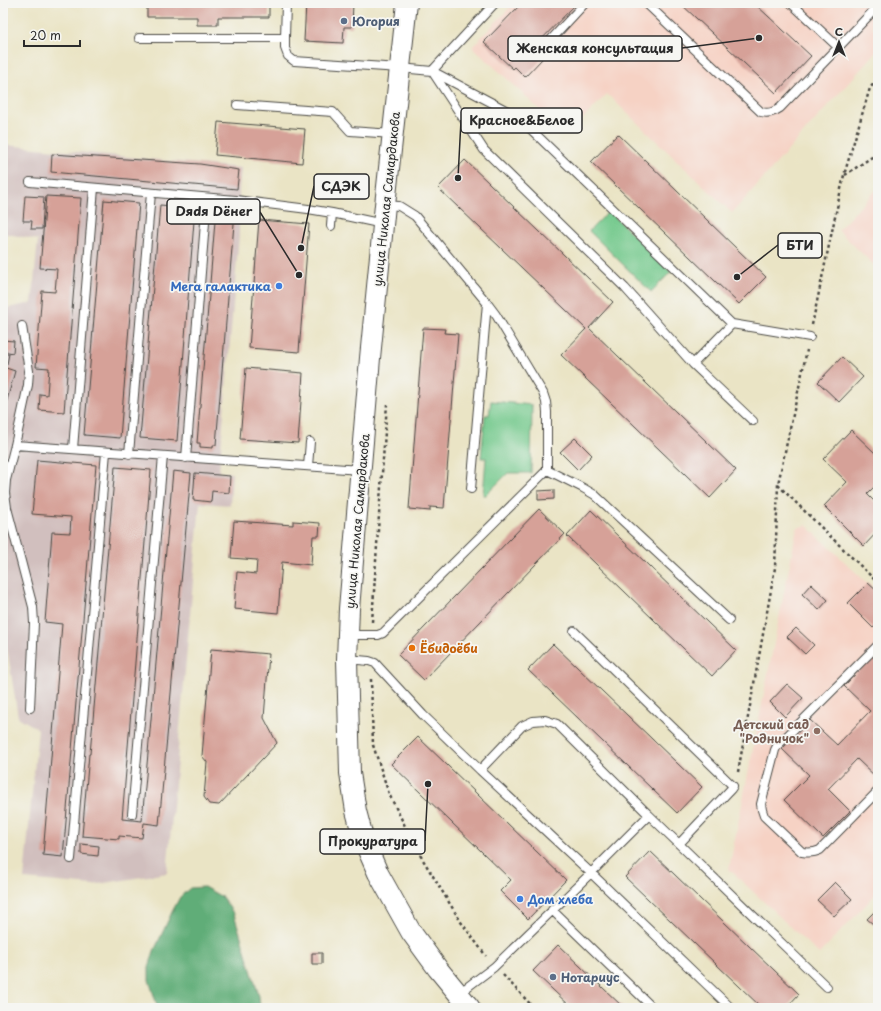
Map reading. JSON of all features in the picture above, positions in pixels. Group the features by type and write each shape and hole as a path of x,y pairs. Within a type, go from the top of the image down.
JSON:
{"street":[{"name":"улица Николая Самардакова","path":"407,3 383,225 360,470 350,602 347,659 350,773 356,811 364,841 378,873 411,932 464,1001"}],"lane":[{"path":"286,3 285,48 288,56 294,61 432,71 517,116 732,324 810,337"},
{"path":"432,71 494,3"},
{"path":"547,44 585,3"},
{"path":"646,3 761,112 766,113 772,113 780,108 878,6"},
{"path":"791,3 838,47"},
{"path":"139,38 285,38"},
{"path":"432,71 484,150 625,288 693,364 753,421"},
{"path":"237,105 333,112 350,130 393,134"},
{"path":"30,182 150,192 301,208 332,213 383,225"},
{"path":"72,449 94,188"},
{"path":"129,454 150,192"},
{"path":"186,458 207,198"},
{"path":"348,635 378,635 383,633 547,470 546,402 543,393 496,316 415,216 399,206 385,205"},
{"path":"331,226 332,213"},
{"path":"471,489 487,303"},
{"path":"693,364 732,324"},
{"path":"22,326 29,371 28,385 6,480 5,493 7,508 33,607 34,623 30,708"},
{"path":"308,466 310,442"},
{"path":"15,445 360,470"},
{"path":"71,859 106,452"},
{"path":"132,814 164,456"},
{"path":"547,470 595,495 729,620"},
{"path":"574,631 733,786 680,844"},
{"path":"878,645 774,750 761,804 764,816 802,852 814,853 820,850 878,791"},
{"path":"347,659 375,663 423,715 591,873 731,1008"},
{"path":"480,770 522,726 533,721 545,720 557,724 827,987"},
{"path":"464,1001 494,966 649,815"},
{"path":"552,910 653,1008"}],"path":[{"path":"733,786 736,782 738,774 775,568 778,484 844,175 870,88 878,79"},
{"path":"844,175 878,153"},
{"path":"778,484 878,583"},
{"path":"494,966 534,1008"}],"shaded area":[{"path":"514,3 878,3 878,20 872,27 878,33 878,50 732,213 607,94 566,136 515,86 472,47"},
{"path":"5,145 241,168 239,189 239,235 219,472 232,473 230,505 200,503 167,873 92,885 24,879 38,729 18,717 3,623 3,309 32,303 38,240 3,233 3,169"},
{"path":"878,188 878,269 838,230"},
{"name":"Детский сад \"Родничок\"","path":"806,525 878,592 878,892 819,954 729,869 797,528"}],"green space":[{"path":"609,211 671,272 651,292 589,231"},
{"path":"491,401 532,405 531,473 508,473 486,495 483,495 486,458 481,458 485,415 489,415"},
{"path":"204,887 222,897 234,914 259,996 260,1008 158,1008 149,980 149,967 154,951 180,897 190,888"}],"building":[{"path":"147,3 269,3 269,17 218,17 218,25 197,25 197,17 147,17"},
{"path":"306,3 353,3 352,27 344,27 343,43 304,41"},
{"path":"522,3 577,3 532,49 542,59 525,77 515,67 513,69 484,42"},
{"path":"680,3 754,3 811,56 776,93"},
{"path":"218,122 305,129 302,163 215,155"},
{"path":"618,134 766,277 739,304 591,162"},
{"path":"52,154 200,164 239,170 237,189 51,172"},
{"path":"465,160 613,302 589,328 736,470 710,498 561,355 586,329 438,188"},
{"path":"25,196 44,197 42,229 31,229 32,221 23,221"},
{"path":"46,196 81,198 64,412 39,410 40,394 47,395 49,368 36,367 42,291 55,292 57,269 40,268"},
{"path":"104,200 139,203 120,438 84,435"},
{"path":"160,205 195,208 177,441 140,438"},
{"path":"216,209 235,211 216,445 213,445 213,448 200,447 200,443 197,443"},
{"name":"Мега галактика","path":"259,220 309,224 299,352 249,348"},
{"path":"423,328 445,329 444,333 458,334 444,508 430,507 430,511 409,509"},
{"path":"3,340 14,341 13,353 3,351"},
{"path":"3,354 9,354 7,364 3,364"},
{"path":"842,357 863,377 839,402 818,382"},
{"path":"3,367 15,371 3,415"},
{"path":"246,368 303,373 298,443 240,439"},
{"path":"851,430 875,453 878,450 878,483 867,494 878,505 878,531 864,546 824,506 847,482 823,459"},
{"path":"575,438 592,455 578,470 560,452"},
{"path":"37,460 96,465 63,857 43,855 62,624 45,622 52,532 70,533 71,517 32,514"},
{"path":"115,467 151,470 122,819 142,821 173,471 191,473 159,825 144,823 142,838 119,836 119,839 82,836"},
{"path":"195,473 230,476 229,493 212,491 211,502 193,500"},
{"path":"554,490 554,499 538,500 538,491"},
{"path":"539,509 565,534 424,680 398,655"},
{"path":"591,510 736,650 712,676 567,536"},
{"path":"234,521 293,525 293,521 320,523 319,536 313,536 311,565 282,562 278,613 234,609 237,572 256,574 257,560 231,558"},
{"path":"868,583 878,592 878,623 873,628 848,603"},
{"path":"811,584 828,600 819,610 802,594"},
{"path":"796,628 814,645 805,654 787,637"},
{"path":"553,644 702,787 677,813 528,670"},
{"path":"211,649 269,654 264,718 277,743 219,805 209,804 204,797 207,762 202,756"},
{"path":"872,656 878,662 878,779 857,759 828,789 850,811 823,838 784,800 809,775 782,749 810,720 837,745 870,711 844,686"},
{"path":"787,684 803,698 785,717 770,702"},
{"path":"418,737 566,880 528,919 500,891 511,880 391,764"},
{"path":"81,844 99,846 98,856 81,854"},
{"path":"650,851 799,994 786,1008 762,1008 625,877"},
{"path":"835,882 852,899 834,916 817,900"},
{"path":"878,908 878,919 873,924 867,919"},
{"path":"558,945 624,1008 572,1008 533,971"},
{"path":"312,953 322,953 322,964 312,964"}],"place":[{"name":"Югория","path":"344,21"},
{"name":"Женская консультация","path":"759,38"},
{"name":"Красное&Белое","path":"458,178"},
{"name":"СДЭК","path":"301,248"},
{"name":"Dяdя Dёнеr","path":"299,275"},
{"name":"БТИ","path":"737,277"},
{"name":"Мега галактика","path":"279,286"},
{"name":"Ёбидоёби","path":"412,648"},
{"name":"Детский сад \"Родничок\"","path":"817,731"},
{"name":"Прокуратура","path":"428,784"},
{"name":"Дом хлеба","path":"520,899"},
{"name":"Нотариус","path":"553,977"}]}
